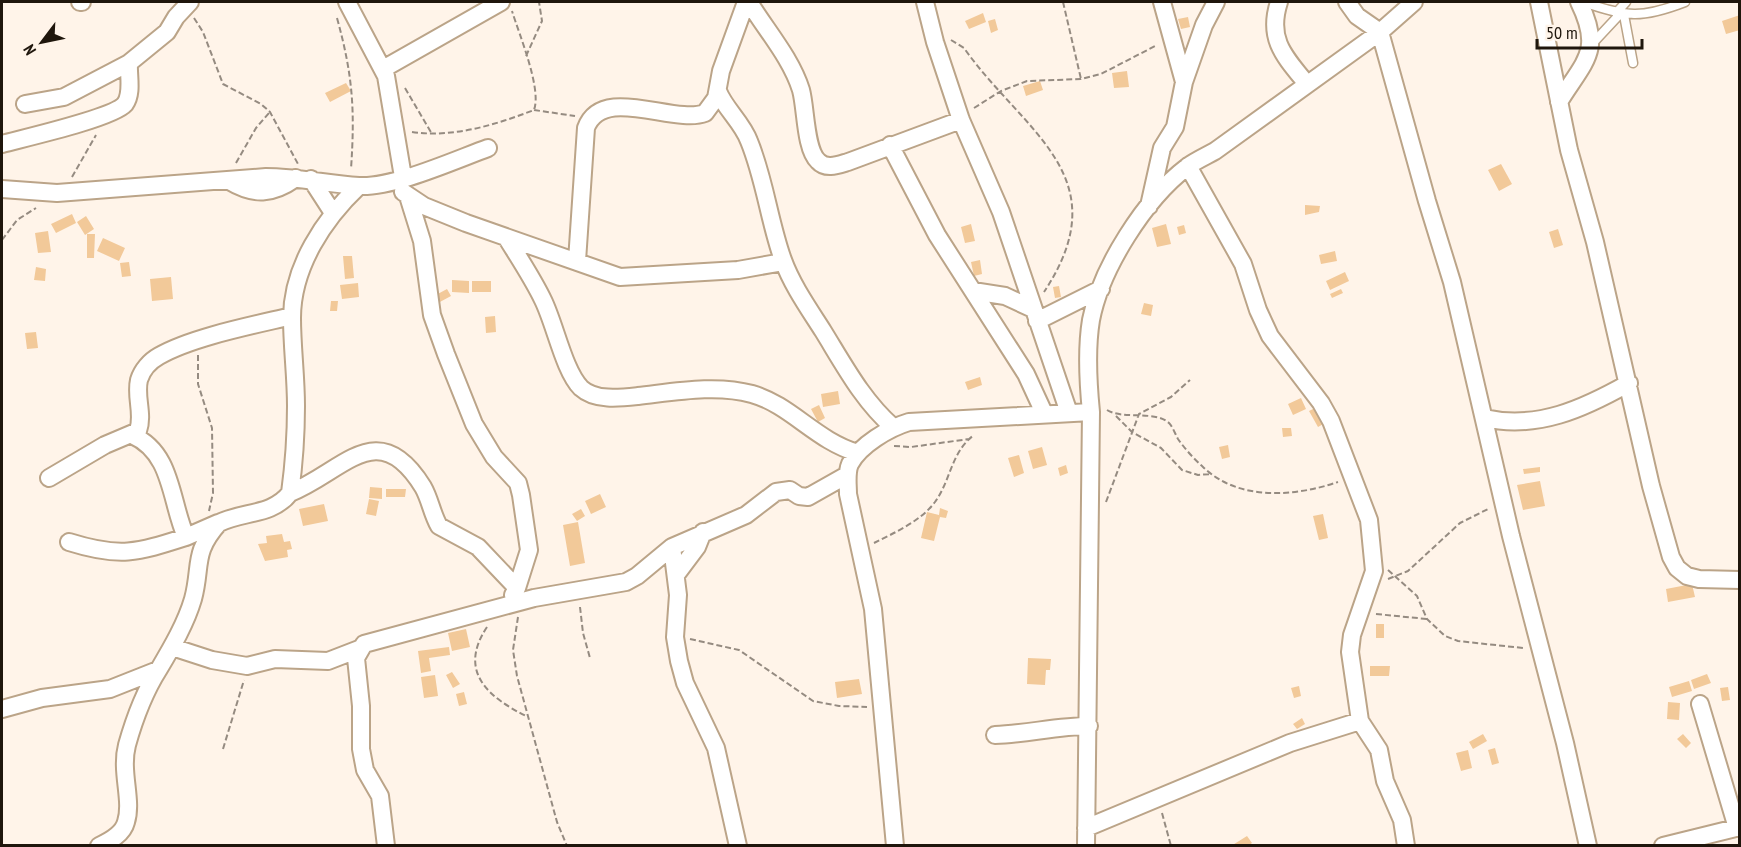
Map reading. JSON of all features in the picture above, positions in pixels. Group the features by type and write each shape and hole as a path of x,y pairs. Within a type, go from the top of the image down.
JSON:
{"street":[{"path":"385,73 501,2"},
{"path":"577,261 586,128 590,118 596,112 629,108 700,115 711,108 718,91 720,71 748,2"},
{"path":"748,2 795,74 805,103 809,143 817,161 829,166 836,165 961,120"},
{"path":"925,2 935,42 961,120 1001,212 1069,413"},
{"path":"1162,2 1184,82"},
{"path":"1149,207 1159,159 1174,127 1184,82 1204,25 1216,2"},
{"path":"1279,2 1273,21 1275,35 1282,52 1307,84"},
{"path":"1347,2 1358,16 1380,32 1426,201 1452,282 1503,502 1588,846"},
{"path":"1086,846 1089,726 1091,320 1101,289 1124,240 1167,184 1188,166 1215,152 1380,32 1414,2"},
{"path":"1539,2 1569,150 1595,242 1664,536 1677,568 1687,576 1699,579 1740,580"},
{"path":"1559,102 1587,59 1592,44 1581,2"},
{"path":"25,104 64,97 129,63 167,32 187,4"},
{"path":"341,6 385,73 397,129 395,179 408,196 422,241 432,315 446,354 474,424 494,457 518,483 529,550 513,600"},
{"path":"2,144 107,115 124,105 140,68 157,41"},
{"path":"129,63 129,94"},
{"path":"718,91 742,125 749,141 759,168 783,262 804,302 851,376 880,416 893,427"},
{"path":"890,145 937,235 1026,375 1044,413"},
{"path":"2,189 57,193 223,181 304,178 355,185 395,179 488,148"},
{"path":"1188,166 1243,264 1270,336 1321,403 1354,476 1372,530 1371,550 1374,571 1350,652 1360,721 1379,750 1385,781 1402,820 1406,846"},
{"path":"304,178 333,213"},
{"path":"290,493 296,423 292,316 304,264 316,238 355,185"},
{"path":"408,196 439,213 577,261 591,269 620,277 738,270 783,262"},
{"path":"506,237 542,298 571,375 582,389 597,396 613,398 699,390 752,394 784,411 811,431 840,448 858,453"},
{"path":"1035,315 1101,289"},
{"path":"973,291 1005,296 1035,315"},
{"path":"49,478 116,439 132,435 140,423 139,381 145,368 157,357 192,344 292,316"},
{"path":"1484,418 1507,423 1532,422 1563,415 1581,409 1629,384"},
{"path":"895,846 880,706 873,609 848,494 847,475 850,464 858,453 893,427 925,420 1069,413 1090,405"},
{"path":"132,435 150,446 164,464 171,494 186,537"},
{"path":"69,542 99,551 124,554 186,537 212,526 276,506 290,493 311,484 354,456 368,450 383,450 396,458 424,488 439,526 478,547 513,600"},
{"path":"172,647 212,660 247,666 275,659 328,660 359,649 373,640 513,600 626,582 637,576 672,547 746,515 776,492 790,490 799,496 808,496 847,475"},
{"path":"99,846 117,836 126,824 128,808 123,763 127,745 158,670 172,647 193,600 198,554 212,526"},
{"path":"676,575 697,548 703,532"},
{"path":"672,547 679,604 675,637 684,683 710,735 722,768 738,846"},
{"path":"359,649 356,658 362,706 362,760 380,796 386,846"},
{"path":"2,709 42,698 110,689 158,670"},
{"path":"1663,846 1738,827 1700,704"},
{"path":"1086,828 1290,744 1360,721"},
{"path":"994,735 1027,734 1064,726 1089,726"}],"lane":[{"path":"1581,2 1620,14 1655,13 1685,2"},
{"path":"1592,44 1620,14 1626,2"},
{"path":"1620,14 1633,63"}],"path":[{"path":"509,2 526,56 536,105 534,110"},
{"path":"526,56 542,21 538,2"},
{"path":"1063,2 1081,79"},
{"path":"187,4 203,32 223,84 261,104 270,112 304,178"},
{"path":"341,6 353,99 355,185"},
{"path":"961,120 979,104 1001,91 1038,79 1081,79 1101,74 1170,37"},
{"path":"935,42 945,39 959,42 1044,140 1058,161 1069,185 1072,226 1063,254 1035,315"},
{"path":"385,73 406,90 432,134"},
{"path":"397,129 432,134 483,127 534,110 590,118"},
{"path":"223,181 237,162 256,128 270,112"},
{"path":"2,240 17,220 57,193 74,174 98,133"},
{"path":"192,344 199,358 198,384 212,428 212,526"},
{"path":"1090,522 1111,492 1139,414 1171,397 1190,380"},
{"path":"1090,405 1114,414 1139,414 1168,422 1179,439 1211,474 1223,483 1256,493 1302,490 1354,476"},
{"path":"1114,414 1132,432 1161,448 1182,470 1198,475 1211,474"},
{"path":"860,550 904,527 931,506 958,452 976,434"},
{"path":"874,441 901,447 969,439"},
{"path":"1395,577 1414,566 1460,523 1503,502"},
{"path":"1371,550 1395,577 1417,596 1427,619 1445,636 1458,641 1541,649"},
{"path":"582,589 579,614 590,658"},
{"path":"513,600 480,638 477,650 479,676 490,694 528,717"},
{"path":"513,600 513,650 528,717 557,822 567,846"},
{"path":"1361,609 1393,617 1427,619"},
{"path":"675,637 739,650 813,701 858,708 880,706"},
{"path":"223,749 240,698 247,666"},
{"path":"1158,798 1171,846"}],"building":[{"path":"983,13 986,22 969,29 965,21"},
{"path":"1740,15 1740,30 1726,34 1722,21"},
{"path":"1188,17 1190,27 1181,29 1178,19"},
{"path":"995,19 998,30 991,33 988,21"},
{"path":"1127,71 1129,87 1114,88 1112,73"},
{"path":"1040,81 1043,90 1026,96 1023,86"},
{"path":"346,83 351,91 330,102 325,93"},
{"path":"1501,164 1512,184 1499,191 1488,170"},
{"path":"1305,205 1320,206 1319,212 1305,215"},
{"path":"72,214 76,223 56,233 51,224"},
{"path":"86,216 94,229 85,235 77,222"},
{"path":"971,224 975,241 965,243 961,227"},
{"path":"1166,224 1171,244 1157,247 1152,228"},
{"path":"1184,225 1186,233 1179,235 1177,227"},
{"path":"1558,229 1563,245 1554,248 1549,232"},
{"path":"48,231 51,252 38,253 35,233"},
{"path":"87,234 95,234 94,258 87,258"},
{"path":"103,238 125,248 119,261 97,251"},
{"path":"1335,251 1337,261 1321,264 1319,255"},
{"path":"343,256 352,256 354,278 345,279"},
{"path":"980,260 982,274 974,276 971,262"},
{"path":"129,262 131,276 122,277 120,263"},
{"path":"36,267 46,269 45,281 34,280"},
{"path":"1345,272 1349,281 1330,290 1326,281"},
{"path":"171,277 173,299 152,301 150,279"},
{"path":"452,280 469,281 469,293 452,292"},
{"path":"472,281 491,281 491,292 472,292"},
{"path":"358,283 359,297 342,299 340,285"},
{"path":"1059,286 1061,297 1055,298 1053,287"},
{"path":"447,289 451,296 438,303 434,296"},
{"path":"1341,289 1343,293 1332,298 1330,294"},
{"path":"331,301 338,301 337,311 330,311"},
{"path":"1144,303 1153,305 1151,316 1141,314"},
{"path":"495,316 496,332 486,333 485,317"},
{"path":"36,332 38,348 27,349 25,333"},
{"path":"980,377 982,385 968,390 965,382"},
{"path":"838,391 840,404 823,407 821,394"},
{"path":"1301,398 1306,409 1293,415 1288,404"},
{"path":"819,405 825,418 818,422 811,409"},
{"path":"1319,406 1327,422 1318,427 1309,411"},
{"path":"1282,428 1291,428 1292,436 1283,437"},
{"path":"1228,445 1230,457 1222,459 1219,447"},
{"path":"1042,447 1047,465 1033,469 1028,451"},
{"path":"1019,455 1024,473 1014,477 1008,458"},
{"path":"1066,465 1068,473 1060,476 1058,468"},
{"path":"1540,467 1540,472 1524,474 1523,469"},
{"path":"1540,481 1545,506 1523,510 1517,485"},
{"path":"370,487 382,488 382,499 369,498"},
{"path":"386,489 406,489 405,497 386,497"},
{"path":"600,494 606,507 591,514 585,501"},
{"path":"369,499 379,501 376,516 366,514"},
{"path":"324,504 328,521 303,526 299,509"},
{"path":"940,508 948,511 946,518 940,517 934,541 921,538 927,512 939,515"},
{"path":"581,509 585,516 577,521 572,514"},
{"path":"1323,514 1328,538 1319,540 1313,516"},
{"path":"578,522 585,563 570,566 563,525"},
{"path":"282,534 284,542 290,541 292,549 287,550 288,557 265,561 258,544 267,543 266,536"},
{"path":"1692,584 1695,597 1668,602 1666,589"},
{"path":"1376,624 1384,624 1384,638 1376,638"},
{"path":"466,629 470,647 452,651 448,633"},
{"path":"449,647 450,655 429,658 431,671 421,673 418,651"},
{"path":"1028,658 1051,659 1050,670 1046,670 1045,685 1027,684"},
{"path":"1370,666 1390,666 1389,676 1370,676"},
{"path":"452,672 460,684 453,688 446,675"},
{"path":"1707,674 1711,683 1694,689 1691,680"},
{"path":"435,675 438,696 424,698 421,677"},
{"path":"859,679 862,694 837,698 835,682"},
{"path":"1689,681 1692,691 1672,697 1669,687"},
{"path":"1299,686 1301,696 1294,698 1291,688"},
{"path":"1728,687 1730,700 1722,701 1720,688"},
{"path":"464,692 467,704 459,706 456,694"},
{"path":"1668,702 1680,703 1679,720 1667,719"},
{"path":"1302,718 1305,724 1297,729 1293,724"},
{"path":"1483,734 1487,741 1473,749 1469,742"},
{"path":"1683,734 1691,743 1686,748 1677,739"},
{"path":"1495,748 1499,763 1492,765 1488,750"},
{"path":"1468,750 1472,768 1461,771 1456,753"},
{"path":"1247,836 1252,843 1248,846 1231,846"}]}
